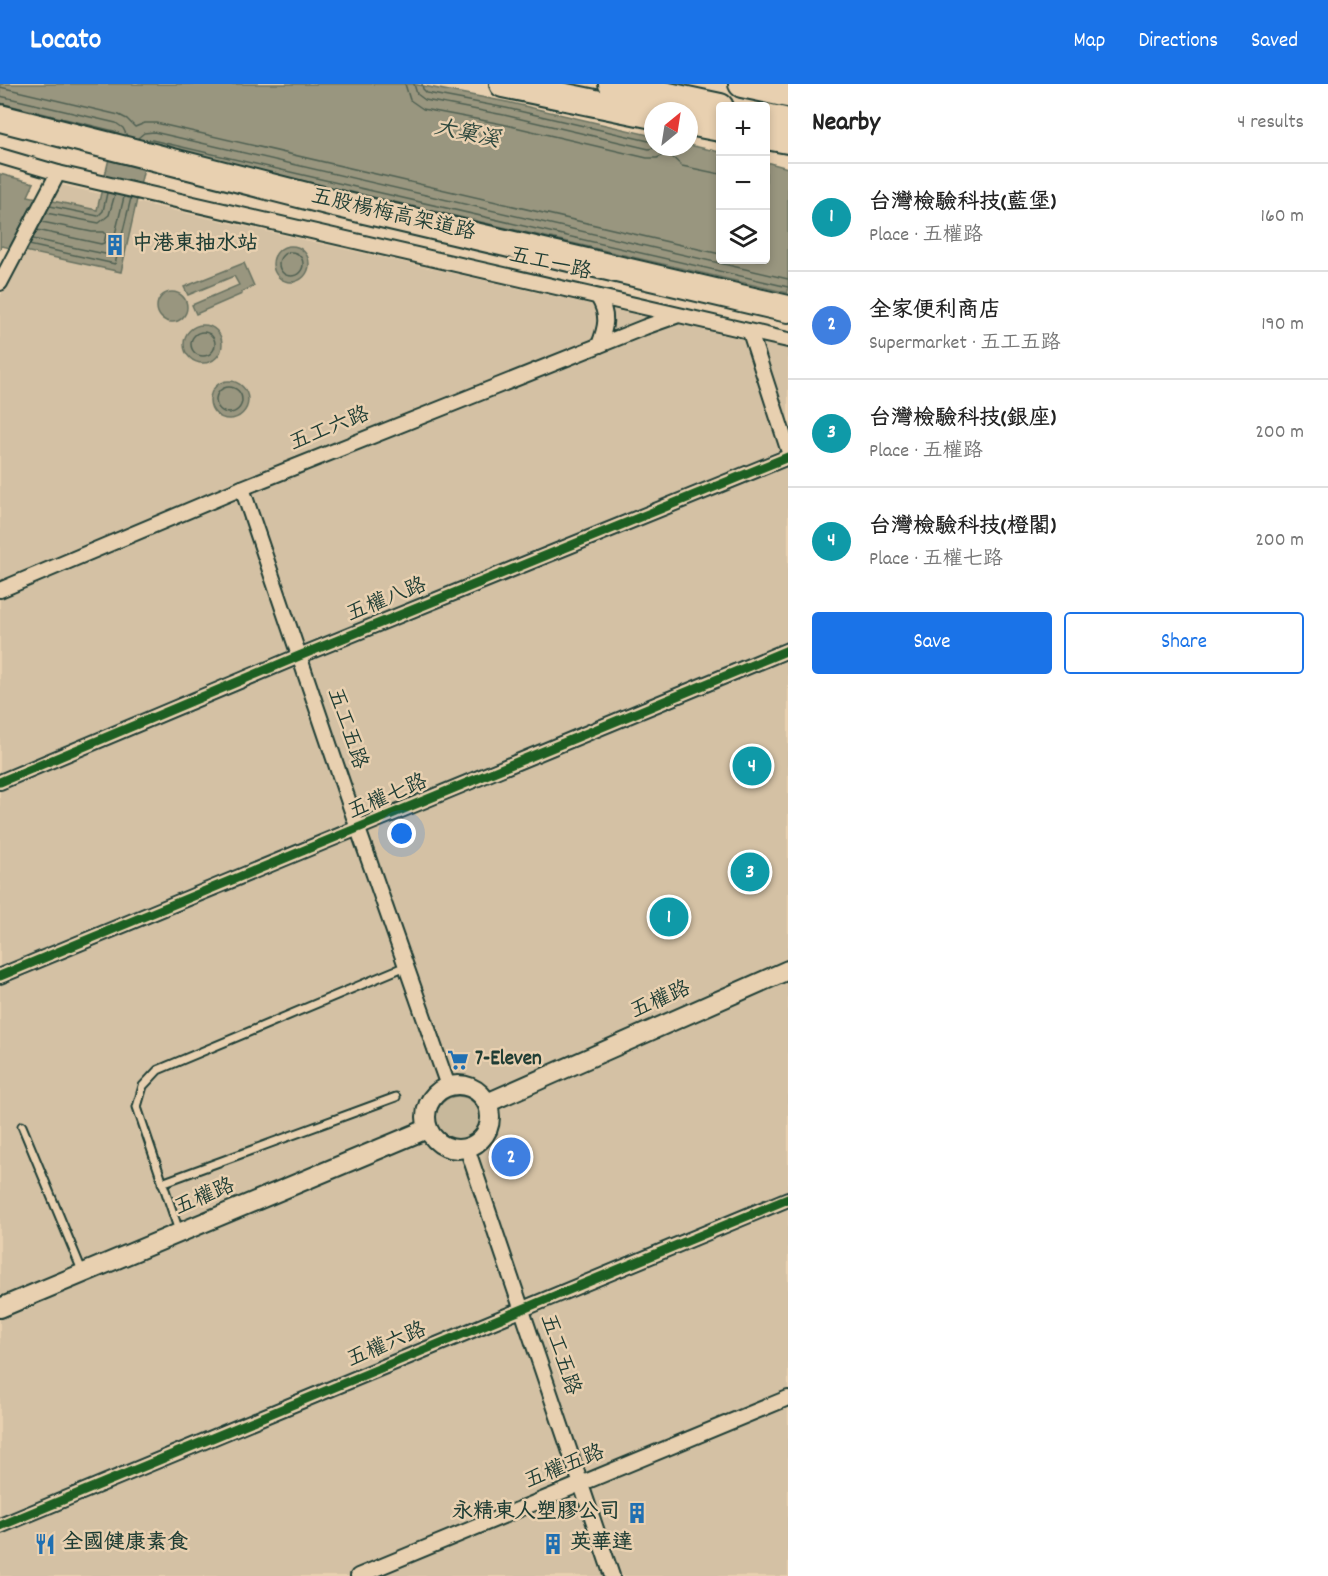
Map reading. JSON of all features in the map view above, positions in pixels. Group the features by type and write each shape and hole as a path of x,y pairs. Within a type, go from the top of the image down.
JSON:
{"highway":[{"path":"503,84 644,113"},
{"path":"612,84 716,106"},
{"path":"741,84 788,94"},
{"name":"五股楊梅高架道路","path":"0,118 334,203 788,309"},
{"path":"770,118 788,122"},
{"path":"698,124 716,127"},
{"path":"770,137 788,140"}],"street":[{"name":"五工一路","path":"0,156 58,173 788,340"},
{"path":"0,283 58,173"},
{"path":"598,297 607,319 598,345"},
{"name":"五工六路","path":"0,590 242,488 598,345 678,316"},
{"path":"750,332 788,449"},
{"name":"五權八路","path":"0,782 299,656 788,457"},
{"name":"五工五路","path":"242,488 448,1086"},
{"name":"五權七路","path":"0,976 358,830 788,650"},
{"name":"五權路","path":"487,1103 788,970"},
{"path":"457,1084 475,1090 487,1103 490,1121 488,1130 476,1144 467,1148 448,1148 432,1138 425,1121 428,1103 433,1095 448,1086 457,1084"},
{"name":"五權路","path":"0,1308 428,1129"},
{"name":"五工五路","path":"467,1148 612,1576"},
{"name":"五權六路","path":"0,1526 788,1199"},
{"name":"五權五路","path":"358,1576 788,1398"}],"lane":[{"path":"180,1233 137,1107 143,1086 158,1070 406,966"},
{"path":"162,1183 396,1096"},
{"path":"22,1126 83,1273"}],"shaded area":[{"path":"61,185 788,349 788,1576 0,1576 0,297"},
{"path":"458,1096 474,1102 480,1118 474,1134 458,1140 442,1134 436,1118 442,1102"}],"water":[{"name":"大窠溪","path":"0,84 413,84 507,102 644,134 644,156 698,156 698,147 716,151 716,264 770,264 770,163 788,168 788,293 149,145 121,272 2,246 0,249 0,174 34,183 28,196 97,210 114,137 0,109"},
{"path":"291,246 304,251 309,264 304,277 291,282 278,277 273,264 278,251"},
{"path":"244,263 254,286 242,294 196,314 192,305 239,285 234,276 188,295 184,287"},
{"path":"172,292 183,296 187,307 183,318 172,322 161,318 157,307 161,296"},
{"path":"203,325 216,331 222,344 216,357 203,363 190,357 184,344 190,331"},
{"path":"229,381 243,386 248,400 243,414 229,419 215,414 210,400 215,386"}],"cycle path":[{"path":"0,782 299,656 788,457"},
{"path":"0,976 788,650"},
{"path":"0,1526 788,1199"}],"place":[{"name":"中港東抽水站","path":"115,245"},
{"name":"台灣檢驗科技(橙閣)","path":"752,766"},
{"name":"台灣檢驗科技(銀座)","path":"750,872"},
{"name":"台灣檢驗科技(藍堡)","path":"669,917"},
{"name":"7-Eleven","path":"458,1060"},
{"name":"全家便利商店","path":"511,1157"},
{"name":"永精東人塑膠公司","path":"637,1513"},
{"name":"全國健康素食","path":"45,1544"},
{"name":"英華達","path":"553,1544"}]}
